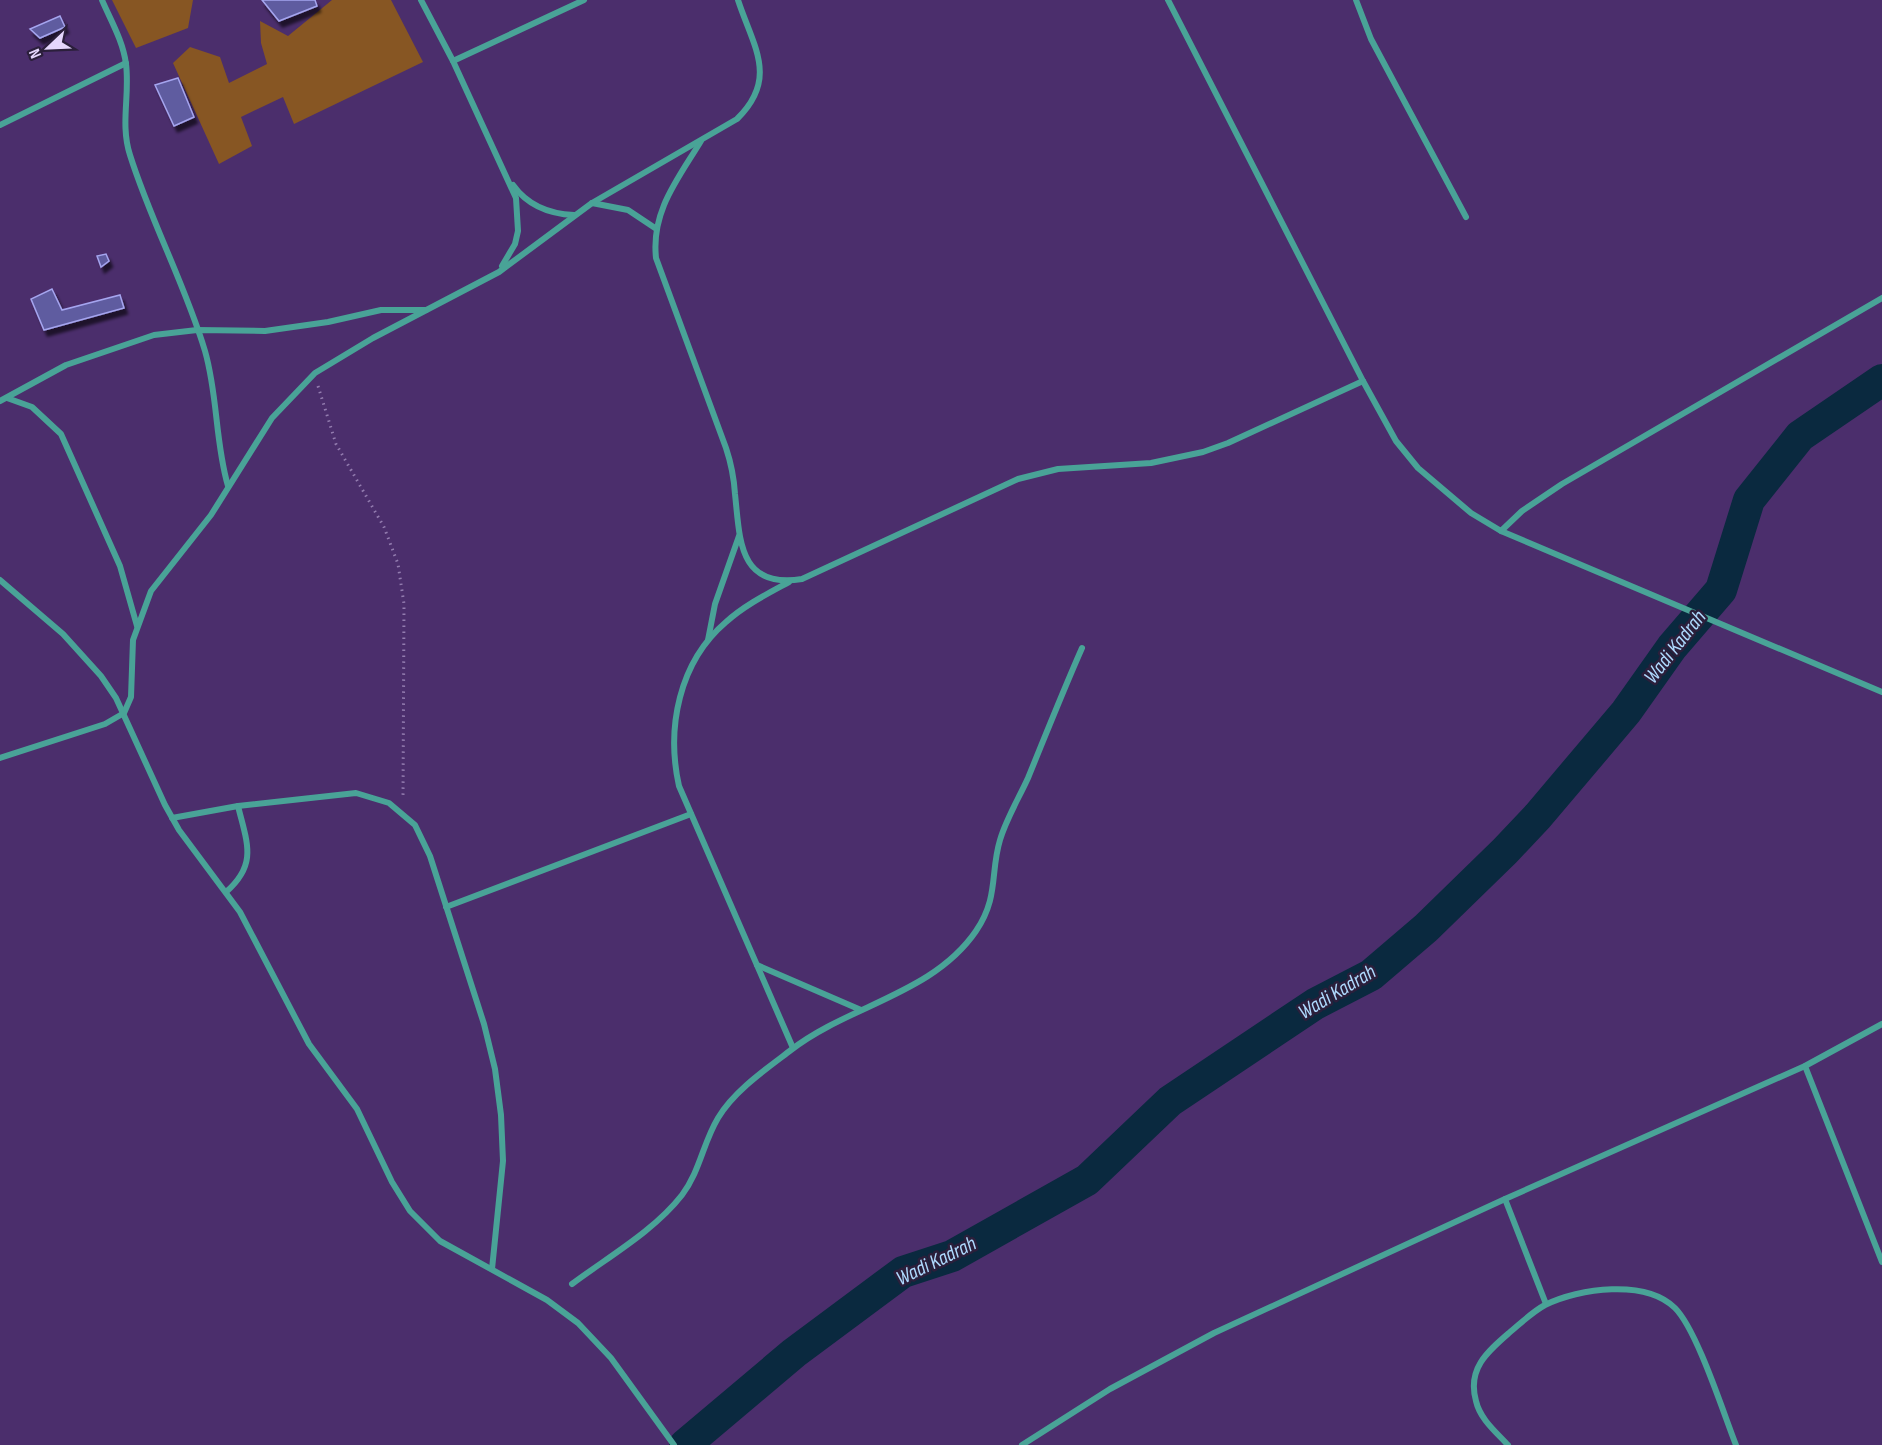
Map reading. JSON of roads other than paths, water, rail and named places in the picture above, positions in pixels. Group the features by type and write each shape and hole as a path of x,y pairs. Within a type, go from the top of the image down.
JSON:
{"street":[{"path":"102,0 120,39 126,63 124,114 129,154 197,330 210,374 217,438 228,486"},
{"path":"422,0 507,176 518,209 518,231 509,256 499,272"},
{"path":"453,61 584,0"},
{"path":"0,758 105,724 124,712 131,697 132,657 137,626 155,585 191,541 272,418 315,373 426,310 499,272 592,203 737,119 750,107 758,92 762,75 760,61 738,0"},
{"path":"1168,0 1363,381 1396,441 1418,468 1443,492 1501,531 1882,692"},
{"path":"1356,0 1371,39 1466,217"},
{"path":"0,125 126,63"},
{"path":"702,138 664,200 655,228 656,258 726,448 733,477 739,535 745,556 753,567 764,575 789,581"},
{"path":"507,176 517,190 536,205 558,214 575,215"},
{"path":"592,203 628,210 655,228"},
{"path":"1501,531 1521,511 1562,484 1882,298"},
{"path":"0,401 66,365 154,335 197,330 265,331 328,322 381,310 426,310"},
{"path":"708,640 746,607 789,581 814,574 1018,479 1058,469 1151,463 1203,452 1253,433 1363,381"},
{"path":"7,398 32,407 61,435 117,558 137,626"},
{"path":"739,535 717,595 708,640 683,685 673,735 674,761 679,786 793,1048"},
{"path":"0,580 40,613 101,676 124,712 152,780 172,818 226,892 249,928 309,1044 357,1109 392,1182 410,1211 440,1241 559,1308 586,1331 611,1358 674,1445"},
{"path":"572,1284 668,1211 693,1179 712,1130 724,1108 793,1048 861,1010 897,994 935,971 965,945 976,932 991,902 1000,840 1082,648"},
{"path":"172,818 238,806 356,793 389,802 404,813 424,840 484,1024 495,1069 501,1115 502,1171 492,1269"},
{"path":"226,892 240,880 248,856 238,806"},
{"path":"446,908 691,814"},
{"path":"757,965 861,1010"},
{"path":"1022,1445 1110,1389 1214,1333 1505,1199 1805,1066 1882,1026"},
{"path":"1805,1066 1882,1262"},
{"path":"1505,1199 1546,1304"},
{"path":"1508,1445 1482,1416 1476,1403 1474,1376 1486,1352 1546,1304 1567,1297 1622,1288 1645,1290 1665,1299 1687,1324 1736,1445"}],"waterway":[{"name":"Wadi Kadrah","path":"685,1445 794,1353 903,1272 952,1256 1087,1180 1170,1101 1315,1004 1371,975 1426,928 1538,816 1626,712 1672,647 1721,590 1749,500 1800,436 1882,380"}]}
